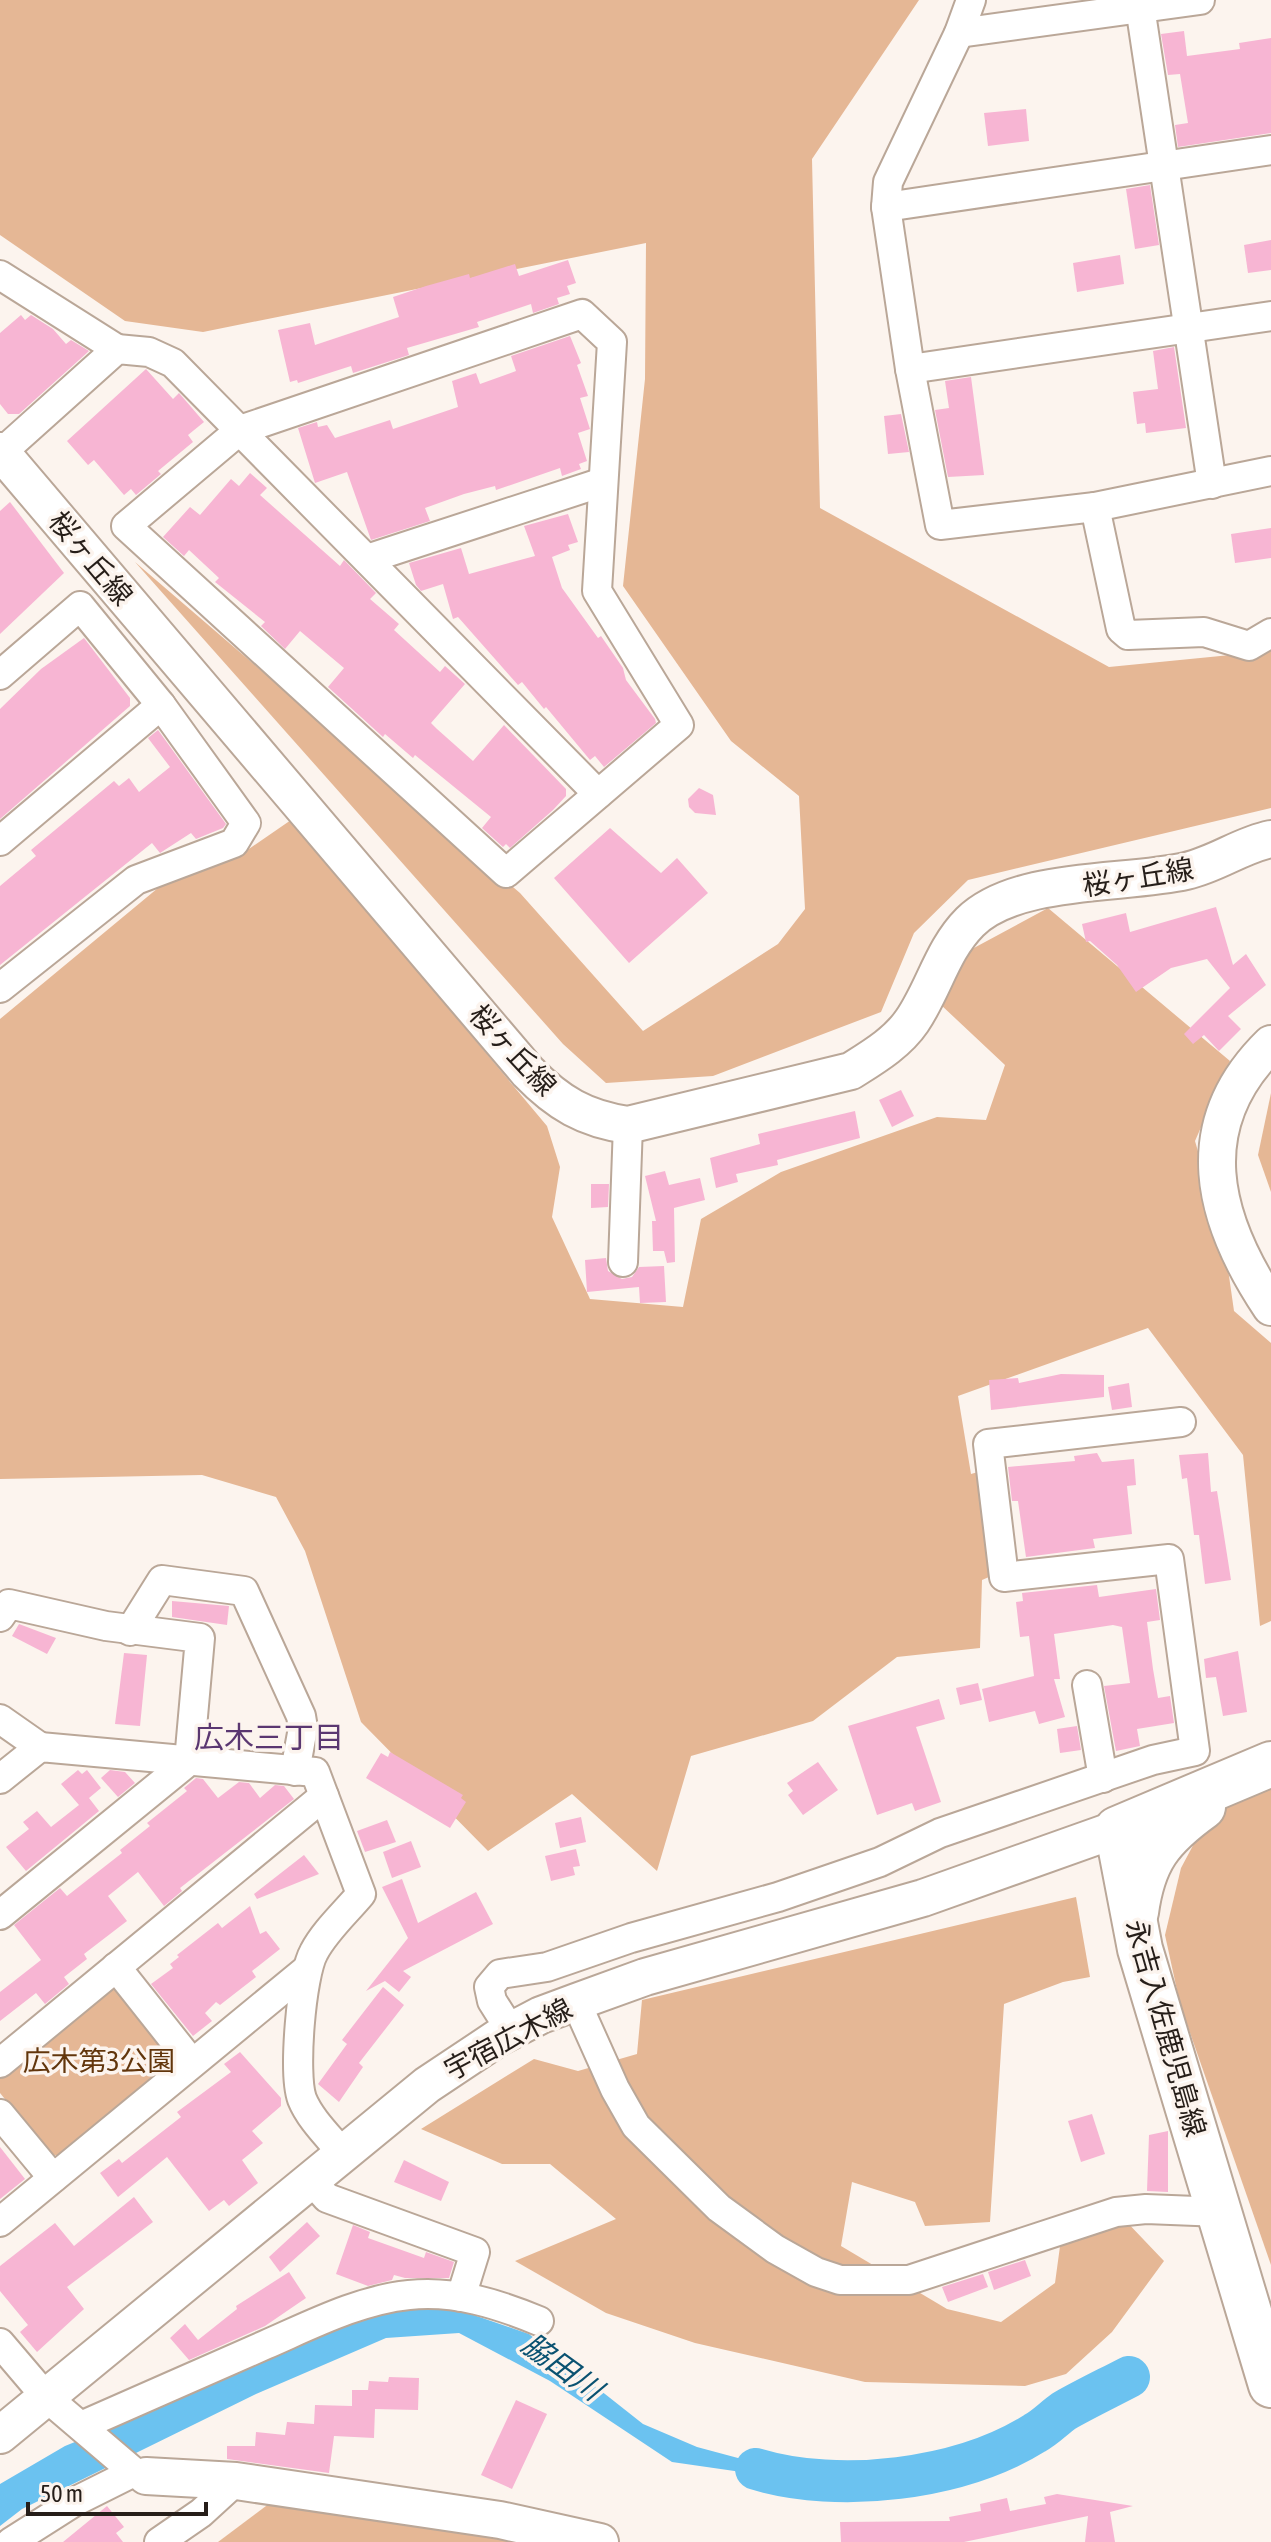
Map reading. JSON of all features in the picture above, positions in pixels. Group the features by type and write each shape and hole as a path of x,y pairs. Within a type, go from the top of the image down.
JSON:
{"main road":[{"path":"1117,1829 1259,1769"},
{"path":"1134,1921 1141,1877 1164,1839 1259,1769"},
{"name":"永吉入佐鹿児島線","path":"1117,1829 1134,1921 1158,2014 1221,2212 1271,2385"}],"street":[{"path":"971,0 959,33 888,182 886,207 910,369 940,525 1095,507 1271,471"},
{"path":"959,33 1140,5 1200,0"},
{"path":"1140,5 1212,484"},
{"path":"886,207 1271,150"},
{"path":"0,275 117,349 149,352 173,363 598,794"},
{"path":"582,314 612,342 597,591 679,725 506,873 126,526 240,430 582,314"},
{"path":"910,369 1271,316"},
{"path":"0,453 117,349"},
{"name":"桜ヶ丘線","path":"0,453 528,1072 569,1108 597,1121 628,1125 851,1071 879,1054 911,1022 955,940 971,920 997,903 1029,893 1183,872 1210,865 1246,845 1271,839"},
{"path":"367,559 603,482"},
{"path":"1095,507 1121,629 1128,635 1204,632 1249,646 1271,633"},
{"path":"0,675 80,606 161,705 246,823 234,843 136,880 0,988"},
{"path":"0,841 161,705"},
{"path":"1271,1044 1250,1065 1226,1103 1218,1129 1217,1150 1224,1208 1244,1265 1271,1307"},
{"path":"623,1262 628,1125"},
{"path":"511,2031 492,2001 489,1987 500,1974 547,1967 631,1938 778,1897 880,1862 940,1833 1103,1778 1195,1751 1169,1559 1004,1577 988,1444 1181,1422"},
{"path":"130,1631 162,1580 244,1591 301,1716 303,1728 295,1771"},
{"path":"0,1617 9,1604 130,1631 200,1638 189,1761 0,1915"},
{"path":"1087,1685 1103,1778"},
{"path":"0,1719 40,1747 315,1772 361,1894 314,1951 306,1970 299,2035 301,2096 308,2111 343,2154"},
{"path":"0,1779 40,1747"},
{"path":"0,2063 324,1796"},
{"name":"宇宿広木線","path":"0,2435 427,2085 511,2031 576,2002 645,1977 923,1898 1117,1829"},
{"path":"116,1967 192,2063"},
{"path":"0,2222 306,1970"},
{"path":"576,2002 615,2089 636,2126 719,2208 775,2249 840,2280 909,2280 1116,2212 1146,2209 1221,2212"},
{"path":"0,2114 53,2178"},
{"path":"311,2180 327,2198 475,2252 461,2297"},
{"path":"84,2428 335,2315 408,2295 461,2297 500,2305 539,2321"},
{"path":"0,2343 46,2397 135,2470 236,2481 500,2520 600,2542"},
{"path":"11,2542 74,2502 135,2470"},
{"path":"159,2542 201,2513 236,2481"}],"green space":[{"path":"0,0 919,0 812,159 820,508 1109,667 1271,651 1271,808 968,880 914,933 881,1012 713,1076 606,1083 563,1044 135,562 520,893 643,1031 778,944 805,909 799,796 731,741 623,586 645,379 646,243 203,332 125,321 0,235"},
{"path":"291,820 547,1126 560,1167 552,1217 590,1299 683,1307 701,1219 781,1172 937,1117 986,1120 1005,1065 940,1004 972,949 1048,908 1230,1061 1195,1141 1224,1241 1234,1311 1271,1343 1271,1621 1260,1626 1243,1455 1148,1328 958,1396 971,1474 978,1472 989,1577 982,1580 980,1648 897,1657 813,1721 691,1756 657,1871 572,1794 488,1851 361,1722 305,1551 276,1497 202,1475 0,1479 0,1019 164,883 246,851"},
{"path":"1271,1093 1271,1192 1258,1155"},
{"path":"1271,1770 1271,2265 1180,2004 1165,1935 1181,1868 1215,1804"},
{"path":"1076,1897 1090,1977 1063,1982 1004,2004 990,2222 925,2226 915,2202 852,2182 841,2246 947,2309 1001,2322 1055,2283 1061,2239 1123,2218 1164,2261 1112,2332 1066,2374 1025,2386 865,2382 695,2343 606,2313 515,2261 616,2219 550,2164 502,2164 421,2129 534,2059 578,2071 637,2054 642,2000"},
{"name":"広木第3公園","path":"109,1983 124,1986 176,2065 64,2157 50,2154 0,2093 0,2075"},
{"path":"278,2497 531,2542 218,2542"}],"water":[{"path":"414,2306 462,2311 529,2334 643,2424 697,2447 845,2487 672,2462 550,2381 459,2333 386,2338 256,2394 22,2509 0,2526 0,2484 65,2446 122,2423 335,2323"}],"building":[{"path":"1184,31 1187,56 1240,49 1239,43 1271,38 1271,133 1178,147 1175,125 1188,123 1180,74 1168,75 1161,34"},
{"path":"1026,109 1029,141 988,146 984,113"},
{"path":"1150,185 1159,245 1135,249 1126,189"},
{"path":"1271,240 1271,270 1248,273 1244,245"},
{"path":"1120,255 1124,284 1077,292 1073,263"},
{"path":"568,260 576,283 567,286 570,294 557,298 559,304 533,313 531,304 477,322 479,327 407,348 409,355 353,373 351,366 298,383 297,380 290,382 278,330 310,323 315,345 399,317 393,297 515,264 519,276"},
{"path":"21,315 25,320 31,315 53,329 66,344 71,340 89,351 19,414 8,414 0,404 0,333"},
{"path":"570,336 581,363 577,365 588,396 580,398 590,429 578,433 587,461 579,464 581,469 562,476 560,468 496,490 495,486 464,494 425,508 430,521 371,540 347,472 315,483 298,428 317,422 318,427 327,425 335,438 390,420 393,429 458,407 452,381 476,373 480,384 516,371 511,356"},
{"path":"1174,347 1186,428 1146,433 1145,423 1137,424 1133,392 1158,389 1153,351"},
{"path":"146,369 173,399 179,393 204,422 188,435 193,442 158,471 161,474 136,495 131,489 124,495 94,460 88,465 67,441"},
{"path":"971,377 984,475 948,477 935,410 949,408 945,381"},
{"path":"901,414 909,452 888,454 884,416"},
{"path":"250,473 267,488 260,495 340,566 344,560 376,593 370,599 399,624 394,630 440,672 445,666 465,684 431,723 437,729 473,761 504,725 566,789 566,796 553,810 510,848 506,844 503,847 482,828 491,817 415,755 413,758 385,734 383,737 328,687 344,668 300,631 285,649 261,626 265,622 215,582 219,578 189,550 184,556 163,537 190,507 200,515 231,479 239,486"},
{"path":"10,502 64,573 0,634 0,511"},
{"path":"568,514 578,542 568,545 570,550 552,557 562,588 598,638 601,636 656,723 604,767 595,756 590,760 546,707 544,709 522,682 518,685 458,617 453,619 443,584 421,591 409,563 461,548 469,574 535,556 524,526"},
{"path":"1271,528 1271,558 1235,563 1231,534"},
{"path":"84,638 130,698 130,706 0,819 0,709 41,669"},
{"path":"158,730 226,824 196,839 191,833 160,853 152,843 0,965 0,886 36,856 31,850 114,781 119,786 129,778 139,792 170,767 148,738"},
{"path":"699,788 713,795 716,815 695,813 689,807 688,799"},
{"path":"610,828 661,873 677,858 708,893 629,963 554,878"},
{"path":"1216,907 1233,965 1246,954 1266,985 1228,1016 1241,1029 1219,1051 1204,1035 1193,1044 1184,1034 1230,988 1207,959 1171,968 1136,992 1117,965 1090,941 1086,942 1082,924 1126,913 1130,932"},
{"path":"901,1090 914,1116 892,1127 879,1100"},
{"path":"855,1111 860,1138 777,1160 778,1165 736,1174 738,1182 716,1188 710,1158 760,1144 758,1134"},
{"path":"665,1171 669,1185 700,1178 705,1200 674,1208 675,1262 667,1263 664,1251 653,1251 652,1221 656,1221 645,1176"},
{"path":"591,1184 609,1184 608,1207 591,1208"},
{"path":"606,1258 608,1271 622,1279 632,1277 639,1267 664,1266 666,1302 640,1303 639,1287 587,1292 585,1260"},
{"path":"1061,1374 1104,1375 1104,1397 991,1410 989,1380 1018,1378 1019,1383"},
{"path":"1129,1383 1132,1407 1112,1410 1108,1387"},
{"path":"1097,1453 1102,1462 1134,1459 1136,1485 1127,1486 1132,1534 1093,1539 1095,1548 1026,1557 1018,1501 1012,1501 1008,1467 1075,1461 1074,1456"},
{"path":"1208,1453 1211,1492 1217,1491 1231,1580 1205,1584 1199,1535 1194,1535 1187,1478 1182,1479 1179,1455"},
{"path":"1097,1585 1099,1597 1156,1589 1160,1620 1147,1622 1153,1669 1158,1698 1170,1696 1174,1723 1137,1729 1140,1746 1116,1751 1104,1686 1130,1683 1122,1627 1113,1625 1054,1634 1060,1679 1054,1679 1065,1717 1039,1724 1035,1711 989,1722 982,1689 1034,1676 1029,1636 1020,1637 1016,1602 1023,1601 1022,1593"},
{"path":"172,1601 229,1606 227,1625 172,1617"},
{"path":"19,1624 56,1638 47,1654 12,1636"},
{"path":"1238,1651 1247,1712 1223,1716 1216,1677 1206,1678 1204,1659"},
{"path":"124,1653 147,1655 140,1726 115,1724"},
{"path":"978,1683 982,1700 960,1705 956,1688"},
{"path":"939,1699 945,1719 916,1727 941,1802 915,1811 912,1803 877,1815 848,1726"},
{"path":"1077,1726 1081,1750 1060,1753 1057,1729"},
{"path":"390,1752 463,1795 461,1798 466,1802 450,1828 366,1778 381,1753 388,1757"},
{"path":"818,1762 838,1790 803,1815 788,1795 793,1791 787,1783"},
{"path":"78,1770 82,1774 87,1770 101,1788 89,1798 99,1811 26,1871 6,1847 29,1829 23,1822 37,1811 51,1827 79,1805 61,1784"},
{"path":"110,1770 125,1772 135,1783 118,1797 101,1778"},
{"path":"196,1778 203,1779 218,1798 239,1782 249,1783 260,1798 275,1785 284,1786 294,1799 180,1888 182,1891 164,1906 138,1872 108,1896 127,1921 84,1954 87,1959 64,1977 69,1984 45,2004 36,1993 0,2021 0,1992 41,1960 14,1925 60,1888 67,1896 122,1853 120,1850 150,1826 147,1823 187,1791 184,1788"},
{"path":"581,1817 586,1842 560,1848 555,1823"},
{"path":"387,1820 396,1842 365,1852 357,1831"},
{"path":"411,1841 421,1867 392,1878 383,1852"},
{"path":"576,1849 580,1866 573,1867 575,1875 551,1881 545,1856"},
{"path":"304,1855 319,1874 257,1899 254,1894"},
{"path":"402,1879 418,1923 476,1892 493,1924 403,1971 411,1977 399,1992 385,1981 366,1991 408,1938 382,1887"},
{"path":"250,1906 260,1934 266,1931 280,1949 252,1971 256,1977 220,2005 216,2002 205,2013 212,2021 193,2036 151,1984 173,1968 170,1964 179,1957 177,1955 218,1923 222,1928"},
{"path":"383,1987 404,2005 359,2063 363,2067 339,2102 318,2084 347,2044 342,2040"},
{"path":"240,2052 281,2098 281,2106 252,2131 263,2143 242,2160 258,2183 229,2206 224,2200 209,2211 167,2157 118,2197 100,2173 119,2159 122,2163 181,2117 177,2112 231,2072 224,2064"},
{"path":"1092,2114 1105,2154 1081,2162 1068,2121"},
{"path":"1168,2131 1168,2192 1147,2191 1149,2135"},
{"path":"0,2147 25,2179 0,2199"},
{"path":"404,2160 449,2182 441,2201 394,2182"},
{"path":"134,2197 153,2222 67,2287 84,2309 37,2352 20,2332 28,2325 0,2291 0,2266 55,2223 74,2246"},
{"path":"307,2222 320,2236 280,2272 269,2257"},
{"path":"353,2225 370,2232 368,2238 424,2258 426,2252 454,2262 449,2278 394,2275 392,2280 368,2286 336,2274"},
{"path":"1025,2260 1031,2276 994,2290 988,2272"},
{"path":"289,2272 306,2298 265,2326 189,2360 170,2338 185,2324 198,2340 237,2309 236,2306"},
{"path":"983,2274 988,2287 948,2302 942,2287"},
{"path":"389,2377 419,2378 418,2410 375,2409 374,2438 334,2436 329,2473 227,2459 227,2446 255,2446 256,2432 285,2435 287,2422 314,2424 315,2405 352,2406 352,2390 368,2390 369,2381 388,2382"},
{"path":"516,2400 547,2414 512,2489 481,2475"},
{"path":"1057,2494 1133,2506 1110,2512 1115,2542 1085,2542 1088,2516 964,2542 841,2542 840,2522 950,2521 949,2517 981,2511 980,2504 1007,2498 1010,2511 1046,2504 1044,2497"},
{"path":"107,2506 124,2527 116,2533 123,2542 63,2542"}],"waterway":[{"name":"脇田川","path":"756,2469 824,2481 861,2481 936,2472 1005,2449 1039,2431 1064,2411 1129,2377"}],"district":[{"name":"広木三丁目","path":"269,1738"}]}
